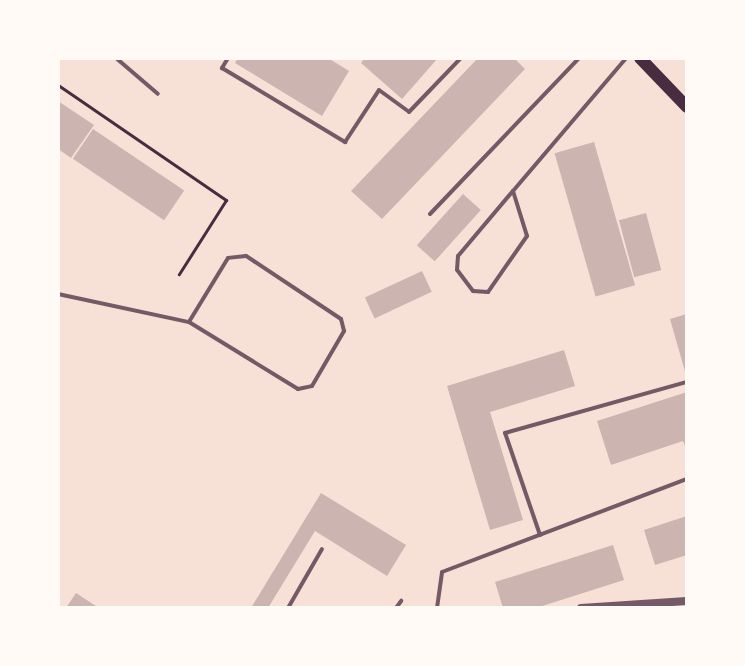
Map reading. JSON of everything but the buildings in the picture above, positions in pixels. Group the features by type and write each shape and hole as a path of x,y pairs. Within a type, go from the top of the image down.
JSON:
{"main road":[{"path":"640,58 687,107"}],"street":[{"path":"581,608 687,601"}],"lane":[{"path":"116,58 158,94"},
{"path":"228,58 222,68 345,142 379,90 409,112 461,58"},
{"path":"430,214 579,58"},
{"path":"513,191 527,236 488,292 473,291 455,261 513,191 626,58"},
{"path":"58,294 189,322 298,389 312,386 344,331 341,319 246,256 228,258 189,322"},
{"path":"540,535 505,433 687,382"},
{"path":"437,608 442,572 687,479"},
{"path":"288,608 322,549"},
{"path":"396,608 401,601"}],"path":[{"path":"58,85 226,200 179,274"}]}
